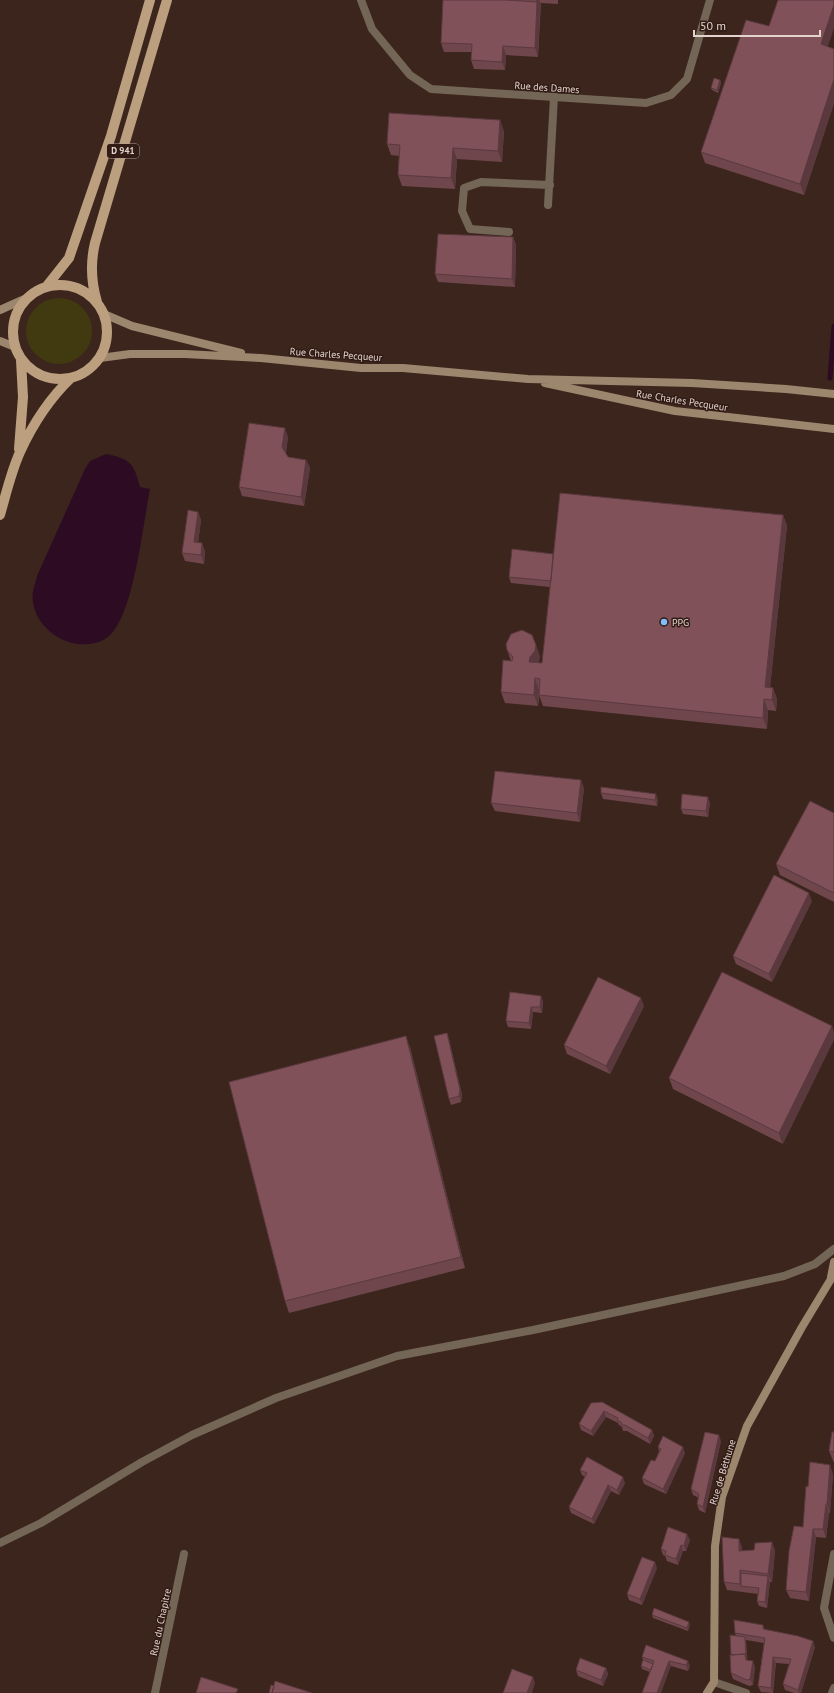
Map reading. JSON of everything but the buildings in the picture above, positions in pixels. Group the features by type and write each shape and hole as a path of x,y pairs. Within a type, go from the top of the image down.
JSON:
{"main road":[{"name":"D 941","path":"46,287 69,258 111,136 150,0"},
{"name":"D 941","path":"97,302 90,263 168,0"},
{"path":"0,310 29,297 46,287 65,285 83,290 97,302 104,314 107,337 100,358 87,371 71,378 57,380 43,377 31,370 21,360 14,347 12,338 14,320 22,303 29,297"},
{"name":"Rue Charles Pecqueur","path":"104,314 132,326 261,358"},
{"path":"0,341 14,347"},
{"name":"Rue Charles Pecqueur","path":"100,358 130,354 186,354 261,358 361,368 402,368 528,379 692,383 786,389 834,394"},
{"path":"0,515 19,453 23,397 21,360"},
{"path":"19,453 46,407 71,378"},
{"name":"Rue Charles Pecqueur","path":"528,379 603,397 675,411 834,429"},
{"name":"Rue de Béthune","path":"714,1682 715,1546 722,1497 747,1426 832,1275 834,1262"},
{"path":"707,1693 714,1682"}],"street":[{"name":"Rue des Dames","path":"361,0 372,29 410,75 431,89 646,103 671,95 687,79 710,0"},
{"path":"548,205 554,97"},
{"path":"509,232 470,229 462,211 464,188 481,182 550,185"},
{"path":"0,1543 41,1523 166,1448 276,1398 397,1356 533,1330 784,1276 815,1264 834,1249"},
{"name":"Rue du Chapitre","path":"155,1693 184,1554"},
{"path":"834,1554 824,1608 834,1638"},
{"path":"714,1682 746,1693"},
{"path":"832,1693 834,1688"}],"shaded area":[{"path":"59,298 71,301 82,308 89,319 92,331 89,343 82,354 71,361 59,364 47,361 36,354 29,343 26,331 29,319 36,308 47,301"},
{"path":"106,454 121,458 130,463 136,472 140,487 150,489 141,544 131,588 118,624 107,638 100,642 92,644 79,644 61,639 45,627 35,610 33,591 37,576 85,469 90,461"}],"waterway":[{"path":"830,378 834,326"}],"place":[{"name":"PPG","path":"664,622"}]}
